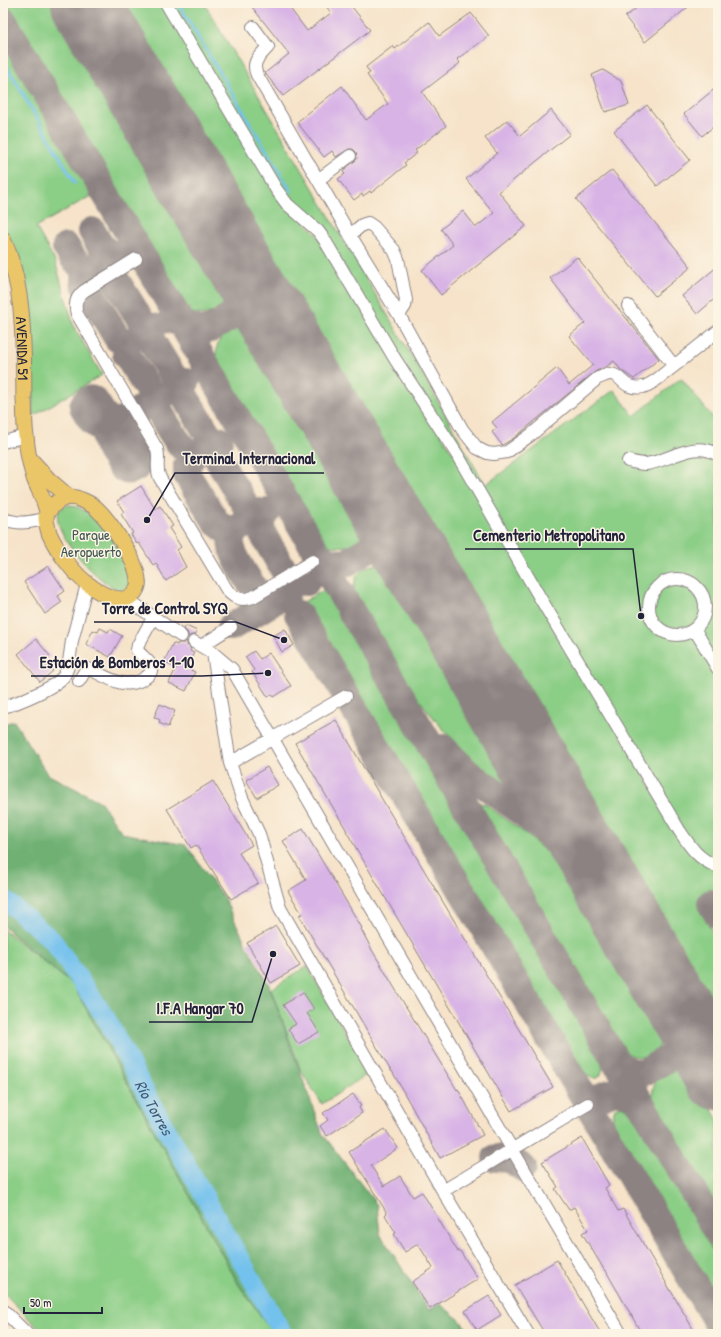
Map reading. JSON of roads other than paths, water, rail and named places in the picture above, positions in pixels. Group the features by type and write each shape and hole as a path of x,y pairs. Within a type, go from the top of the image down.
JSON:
{"main road":[{"name":"AVENIDA 51","path":"3,239 12,263 22,316 26,436 34,477 46,516 49,532 75,572 87,584 102,594 117,599 127,599"},
{"path":"30,459 49,480 68,497 82,500 95,507 105,518 123,544 137,570 139,582 134,592 127,599"},
{"path":"46,516 52,506 68,497"}],"street":[{"path":"166,3 276,189 287,204 324,238 395,359 458,456 535,590 679,830 691,848 702,860 718,867"},
{"path":"253,27 268,47 254,64 255,70 350,236 399,315 462,429 477,448 487,453 507,452 598,378 610,374 628,386 636,388 651,384 718,331"},
{"path":"318,180 350,156"},
{"path":"350,236 362,225 368,223 374,227 394,250 398,259 406,300 406,306 399,315"},
{"path":"136,259 79,295 76,300 75,308 77,314 157,449 159,455 157,472 160,478 232,596 239,599 253,597 312,561"},
{"path":"628,306 674,366"},
{"path":"3,442 26,436"},
{"path":"628,461 645,464 664,460 689,450 711,450 718,455"},
{"path":"3,519 21,524 46,516"},
{"path":"673,578 684,580 693,584 701,592 705,601 705,612 701,622 694,630 685,635 675,636 664,633 656,627 650,618 648,608 650,597 655,588 663,582 673,578"},
{"path":"3,707 41,691 63,678 66,672 87,584"},
{"name":"AVENIDA 51","path":"127,599 181,636"},
{"path":"79,681 88,669 119,683 134,683 149,675 151,666 137,650 138,645 153,618"},
{"path":"231,627 198,644 213,653 232,669 621,1334"},
{"path":"694,630 718,669"},
{"path":"213,653 230,763 242,798 259,834 280,908 443,1191 528,1334"},
{"path":"230,763 346,696"},
{"path":"443,1191 588,1104"},
{"path":"3,1310 27,1334"}],"waterway":[{"path":"178,3 291,191"},
{"path":"3,60 75,183"},
{"name":"Río Torres","path":"3,898 53,941 106,1018 148,1097 283,1334"}],"place":[{"name":"Terminal Internacional","path":"147,520"},
{"name":"Cementerio Metropolitano","path":"641,616"},
{"name":"Torre de Control SYQ","path":"284,640"},
{"name":"Estación de Bomberos 1-10","path":"268,673"},
{"name":"I.F.A Hangar 70","path":"273,954"}],"park label":[{"name":"Parque Aeropuerto","path":"91,542"}]}
